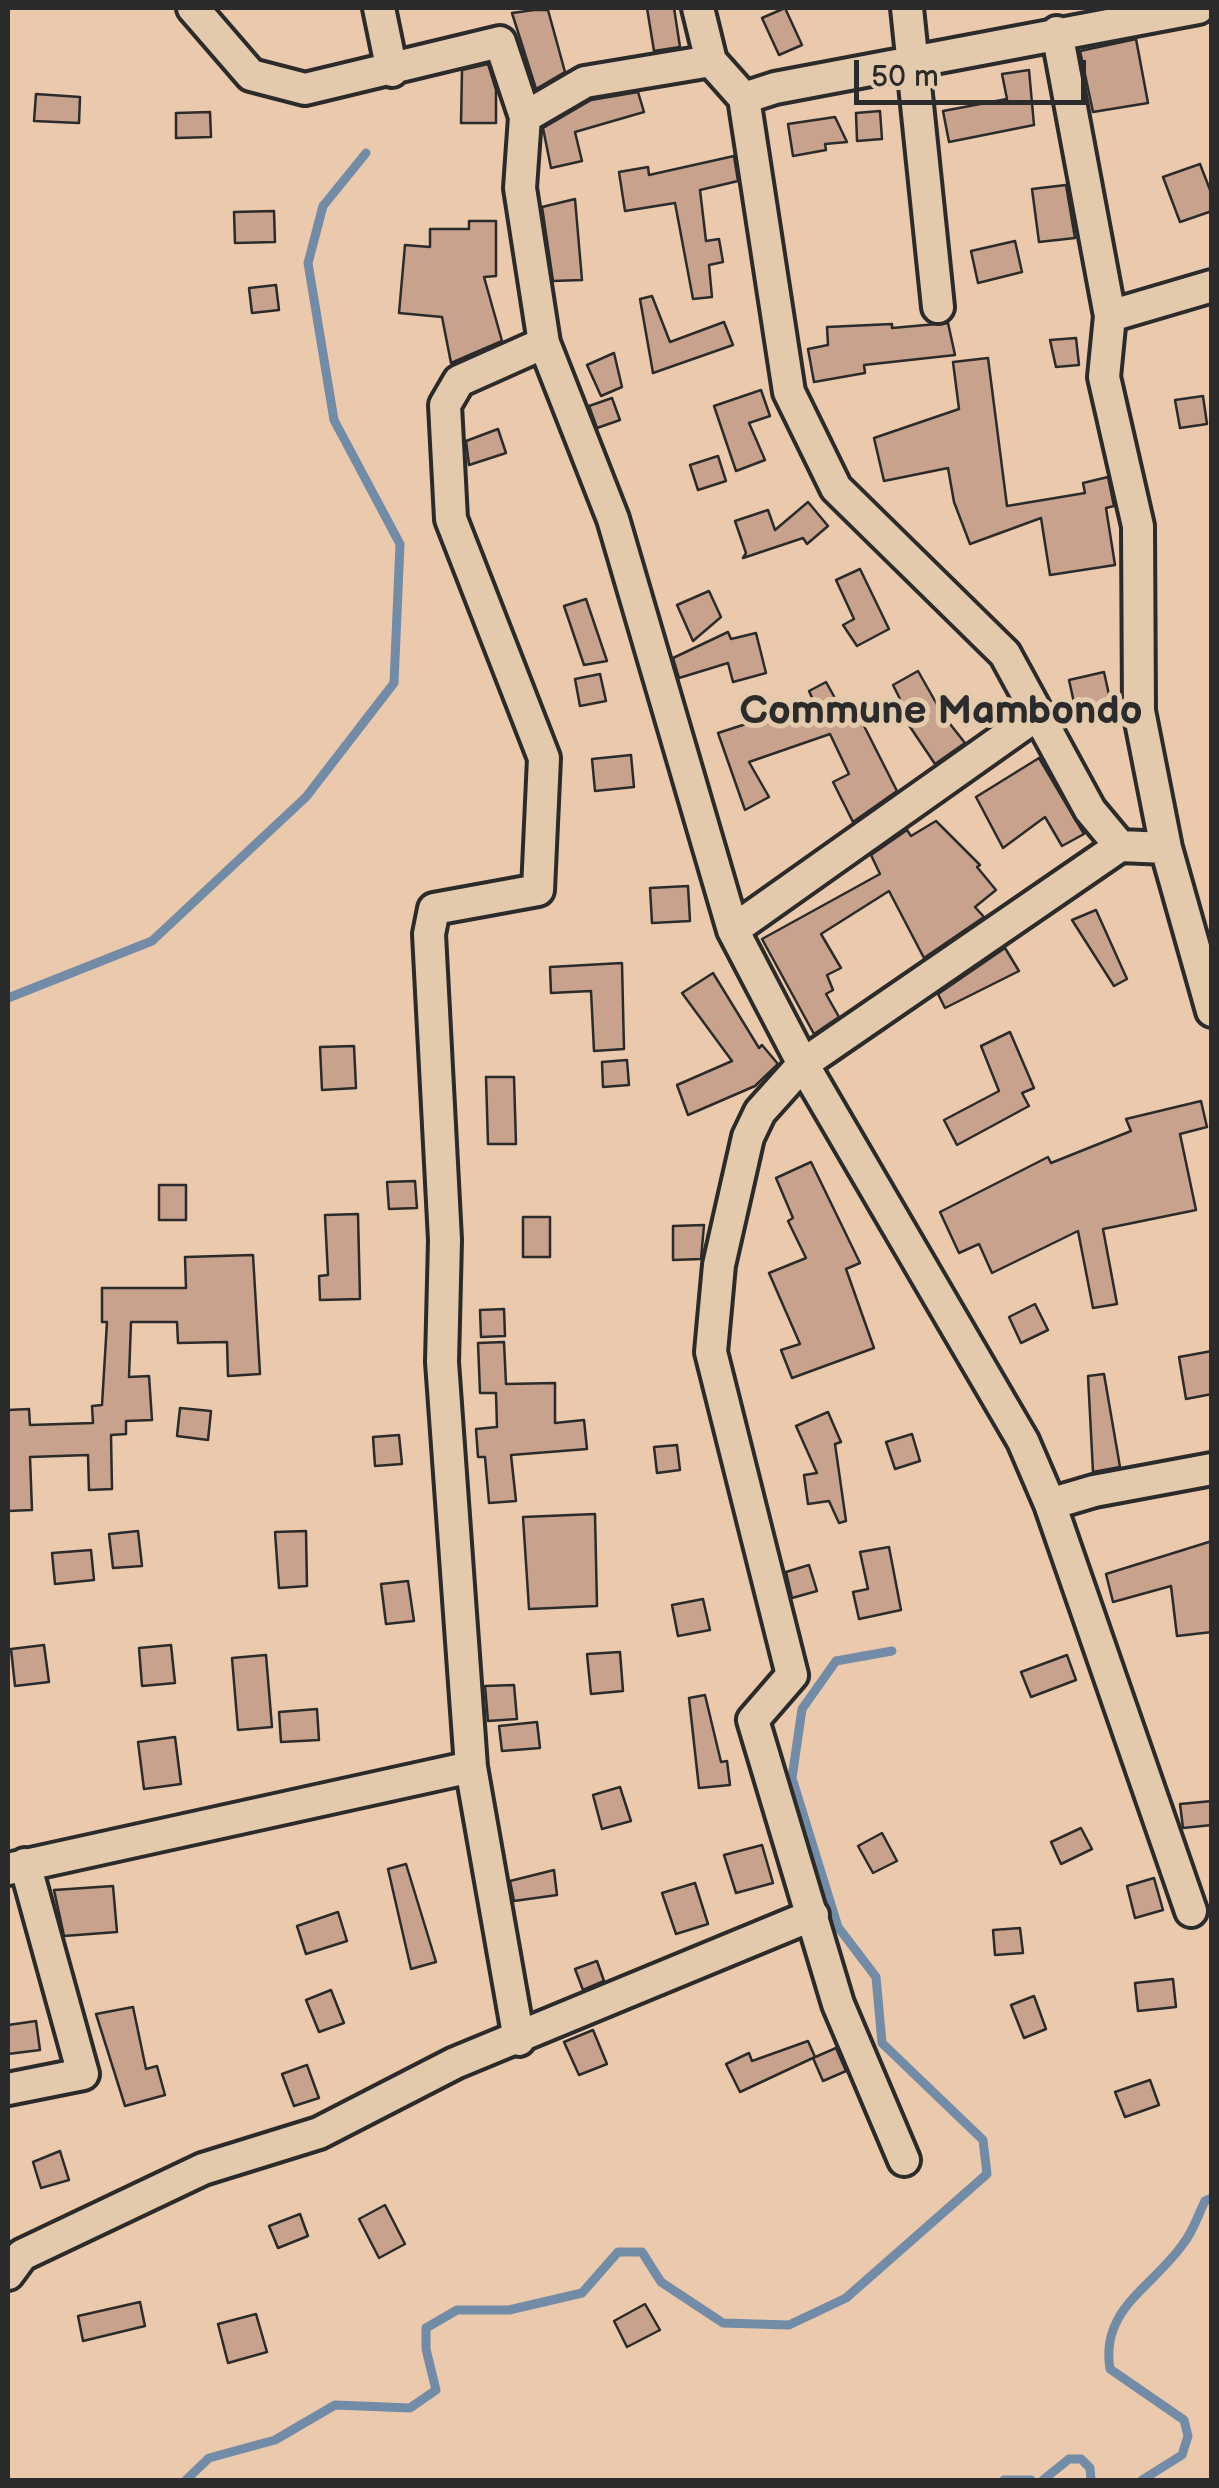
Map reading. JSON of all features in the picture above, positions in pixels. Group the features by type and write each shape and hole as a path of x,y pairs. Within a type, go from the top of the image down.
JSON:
{"street":[{"path":"193,8 251,75 305,89 500,42 525,117 520,188 544,343 613,518 733,930 804,1064 1023,1440 1050,1504 1191,1911"},
{"path":"380,8 392,71"},
{"path":"698,8 710,61 744,98 788,392 836,488 1004,654 1090,810 1120,846"},
{"path":"906,8 938,307"},
{"path":"744,98 1057,32 1198,8"},
{"path":"1057,32 1110,316 1104,376 1138,526 1139,712 1166,848 1212,1011"},
{"path":"525,117 585,82 710,61"},
{"path":"1110,316 1212,286"},
{"path":"519,2040 470,1767 442,1362 445,1240 430,934 434,909 538,890 544,758 451,518 445,405 459,381 544,343"},
{"path":"733,930 1038,714"},
{"path":"904,2160 838,2004 753,1720 792,1676 710,1352 719,1265 748,1137 760,1112 804,1064 1120,846 1166,848"},
{"path":"1050,1504 1094,1491 1212,1469"},
{"path":"8,2089 83,2074 16,1867 470,1767"},
{"path":"8,2274 22,2255 203,2169 319,2133 454,2063 519,2040 813,1916"}],"building":[{"path":"647,8 674,8 680,47 654,51"},
{"path":"785,8 802,45 779,55 762,18"},
{"path":"548,10 565,72 536,89 512,13"},
{"path":"1136,39 1148,103 1093,112 1080,51"},
{"path":"488,64 496,90 496,123 461,123 462,70"},
{"path":"1029,70 1034,125 949,142 943,111 1007,99 1002,74"},
{"path":"638,92 644,112 575,132 582,161 551,168 543,128 591,100"},
{"path":"36,94 80,97 79,123 34,121"},
{"path":"880,111 882,139 857,141 856,113"},
{"path":"210,112 211,137 176,138 176,113"},
{"path":"835,117 847,142 825,144 826,150 793,156 788,124"},
{"path":"734,156 738,181 700,190 706,241 719,239 723,262 709,265 712,297 693,299 675,203 625,211 619,172 648,167 649,175"},
{"path":"1200,164 1212,195 1212,211 1180,222 1163,177"},
{"path":"1066,185 1075,238 1039,242 1032,189"},
{"path":"575,199 582,280 553,281 542,207"},
{"path":"274,211 275,242 235,243 234,212"},
{"path":"469,221 496,221 496,276 484,277 502,341 451,363 442,317 399,313 405,245 430,247 430,229 469,229"},
{"path":"1015,241 1022,272 978,283 971,251"},
{"path":"276,285 279,310 252,313 249,288"},
{"path":"652,296 670,342 724,322 733,345 653,373 640,299"},
{"path":"948,323 955,355 864,365 865,373 814,382 808,349 828,345 827,327 892,324 892,328"},
{"path":"1076,338 1079,365 1056,367 1050,340"},
{"path":"614,353 622,387 601,396 587,365"},
{"path":"988,358 1007,506 1085,493 1083,483 1108,477 1114,506 1106,508 1115,565 1050,575 1041,518 970,544 954,502 948,468 884,481 874,438 959,409 953,362"},
{"path":"761,390 770,416 749,423 765,460 736,471 714,406"},
{"path":"1203,396 1207,424 1180,428 1175,400"},
{"path":"612,398 620,420 597,428 589,406"},
{"path":"498,429 506,453 469,465 466,441"},
{"path":"718,456 726,481 698,490 690,465"},
{"path":"808,502 828,526 807,544 803,538 743,558 746,553 735,521 768,510 775,530"},
{"path":"860,569 889,629 857,646 843,625 854,619 836,580"},
{"path":"709,591 721,617 693,641 677,605"},
{"path":"586,599 607,661 584,665 564,606"},
{"path":"728,632 731,639 756,633 766,673 733,682 728,663 679,678 673,658"},
{"path":"918,671 943,715 965,743 935,764 894,703 900,699 893,685"},
{"path":"1104,672 1113,713 1078,721 1069,680"},
{"path":"600,674 606,701 580,706 575,679"},
{"path":"826,682 850,725 862,722 897,791 853,822 833,782 849,774 830,734 749,762 769,797 745,810 718,733 814,702 809,691"},
{"path":"631,755 634,787 595,791 592,759"},
{"path":"1039,758 1084,834 1062,846 1045,817 1003,848 976,797"},
{"path":"936,821 980,865 977,867 996,890 975,907 984,917 924,958 889,891 821,934 841,968 827,975 833,990 826,994 839,1017 814,1034 762,939 880,874 871,855 907,830 911,836"},
{"path":"688,886 690,921 652,923 650,888"},
{"path":"1096,910 1127,979 1114,986 1072,920"},
{"path":"1005,948 1019,971 945,1008 938,994"},
{"path":"622,963 624,1049 594,1051 591,991 551,993 550,967"},
{"path":"713,973 759,1048 762,1045 778,1064 755,1086 688,1115 677,1085 732,1061 682,993"},
{"path":"1010,1032 1034,1088 1022,1093 1029,1106 957,1145 944,1120 999,1091 981,1046"},
{"path":"354,1046 356,1088 322,1090 320,1047"},
{"path":"627,1060 629,1085 603,1087 602,1062"},
{"path":"486,1077 514,1077 516,1144 488,1144"},
{"path":"1201,1101 1207,1127 1180,1134 1196,1210 1103,1229 1117,1304 1093,1308 1078,1231 992,1273 979,1244 959,1253 940,1212 1048,1157 1051,1163 1131,1131 1126,1119"},
{"path":"811,1162 860,1263 846,1269 874,1348 792,1378 781,1350 800,1344 769,1273 806,1258 788,1221 793,1218 776,1178"},
{"path":"415,1181 417,1208 389,1209 387,1182"},
{"path":"159,1185 186,1185 186,1220 159,1220"},
{"path":"358,1214 360,1299 320,1300 319,1276 328,1275 325,1215"},
{"path":"523,1217 550,1217 550,1257 523,1257"},
{"path":"704,1225 701,1259 673,1260 673,1226"},
{"path":"253,1255 260,1374 228,1376 227,1342 178,1343 177,1322 131,1322 129,1377 149,1376 152,1420 126,1421 126,1434 111,1435 112,1489 89,1490 88,1455 30,1457 32,1510 8,1511 8,1410 29,1409 30,1425 93,1423 92,1406 102,1405 107,1322 102,1322 102,1288 186,1288 185,1257"},
{"path":"1035,1304 1048,1330 1021,1343 1009,1317"},
{"path":"504,1309 505,1336 481,1337 480,1310"},
{"path":"504,1342 506,1384 555,1383 555,1423 584,1420 587,1449 511,1455 516,1501 489,1503 485,1457 478,1457 476,1429 497,1427 496,1393 480,1393 478,1343"},
{"path":"1212,1351 1212,1394 1186,1399 1179,1357"},
{"path":"1104,1374 1120,1467 1093,1472 1088,1376"},
{"path":"180,1408 211,1411 208,1440 177,1436"},
{"path":"828,1412 841,1442 835,1444 846,1521 839,1523 829,1501 808,1504 804,1475 817,1473 796,1426"},
{"path":"912,1434 920,1461 895,1469 886,1442"},
{"path":"399,1435 402,1464 375,1466 373,1437"},
{"path":"677,1445 680,1470 657,1473 654,1447"},
{"path":"595,1514 597,1606 529,1609 523,1517"},
{"path":"138,1531 142,1566 113,1568 109,1534"},
{"path":"306,1531 307,1586 279,1588 275,1532"},
{"path":"1212,1541 1212,1632 1177,1636 1171,1586 1113,1602 1106,1574"},
{"path":"889,1547 901,1610 859,1619 853,1592 868,1589 860,1552"},
{"path":"91,1550 94,1580 55,1584 52,1553"},
{"path":"809,1565 817,1591 792,1598 786,1572"},
{"path":"408,1581 414,1621 386,1624 381,1584"},
{"path":"703,1599 710,1630 678,1636 672,1605"},
{"path":"44,1645 49,1682 15,1686 11,1649"},
{"path":"171,1645 175,1683 142,1686 139,1648"},
{"path":"620,1652 623,1691 591,1694 587,1654"},
{"path":"266,1655 272,1727 238,1730 232,1658"},
{"path":"1067,1655 1076,1680 1031,1697 1021,1672"},
{"path":"514,1685 517,1719 488,1721 485,1686"},
{"path":"705,1695 721,1762 727,1761 730,1785 699,1788 689,1698"},
{"path":"317,1709 319,1740 281,1742 279,1712"},
{"path":"537,1722 540,1748 502,1751 499,1726"},
{"path":"175,1737 181,1784 144,1789 138,1742"},
{"path":"620,1787 631,1821 602,1829 593,1795"},
{"path":"1212,1801 1212,1825 1183,1828 1180,1804"},
{"path":"1081,1828 1092,1849 1061,1864 1051,1842"},
{"path":"882,1833 897,1861 873,1873 858,1846"},
{"path":"762,1845 773,1883 736,1893 724,1855"},
{"path":"406,1864 436,1962 411,1969 388,1869"},
{"path":"554,1870 557,1895 514,1901 510,1881"},
{"path":"1154,1878 1163,1910 1135,1918 1127,1886"},
{"path":"695,1883 708,1924 676,1934 662,1893"},
{"path":"113,1886 117,1932 64,1936 54,1890"},
{"path":"338,1912 347,1941 306,1954 297,1926"},
{"path":"1020,1928 1023,1953 995,1955 993,1930"},
{"path":"597,1961 604,1981 583,1990 575,1969"},
{"path":"1173,1979 1176,2007 1138,2011 1135,1983"},
{"path":"331,1990 344,2023 319,2032 306,2000"},
{"path":"1034,1996 1046,2029 1024,2038 1011,2005"},
{"path":"133,2007 146,2069 157,2066 165,2095 125,2106 96,2014"},
{"path":"36,2021 40,2050 8,2054 8,2025"},
{"path":"593,2030 607,2064 579,2075 564,2042"},
{"path":"808,2041 815,2057 740,2092 726,2064 749,2053 752,2061"},
{"path":"836,2048 846,2071 823,2081 813,2058"},
{"path":"307,2065 319,2098 294,2106 282,2074"},
{"path":"1150,2080 1159,2105 1125,2117 1115,2092"},
{"path":"60,2151 69,2180 41,2188 33,2162"},
{"path":"385,2205 405,2244 379,2258 359,2219"},
{"path":"300,2214 308,2236 278,2248 269,2226"},
{"path":"140,2302 145,2326 83,2341 78,2316"},
{"path":"645,2304 660,2330 627,2347 614,2321"},
{"path":"256,2314 267,2352 228,2363 218,2324"}],"waterway":[{"path":"8,998 152,941 306,797 394,683 400,544 334,420 308,263 323,206 366,153"},
{"path":"186,2480 209,2458 275,2440 335,2405 410,2408 436,2390 426,2349 426,2328 457,2310 509,2310 582,2293 618,2252 642,2252 661,2282 723,2323 789,2325 846,2298 987,2174 983,2140 882,2043 876,1977 838,1927 792,1778 802,1709 836,1661 892,1651"},
{"path":"1142,2480 1182,2455 1188,2436 1184,2420 1110,2369 1113,2330 1131,2300 1171,2260 1193,2229 1205,2201 1212,2198"},
{"path":"1043,2480 1069,2459 1081,2459 1090,2468 1091,2480"},
{"path":"1004,2480 1031,2480"}],"district":[{"name":"Commune Mambondo","path":"941,713"}]}
